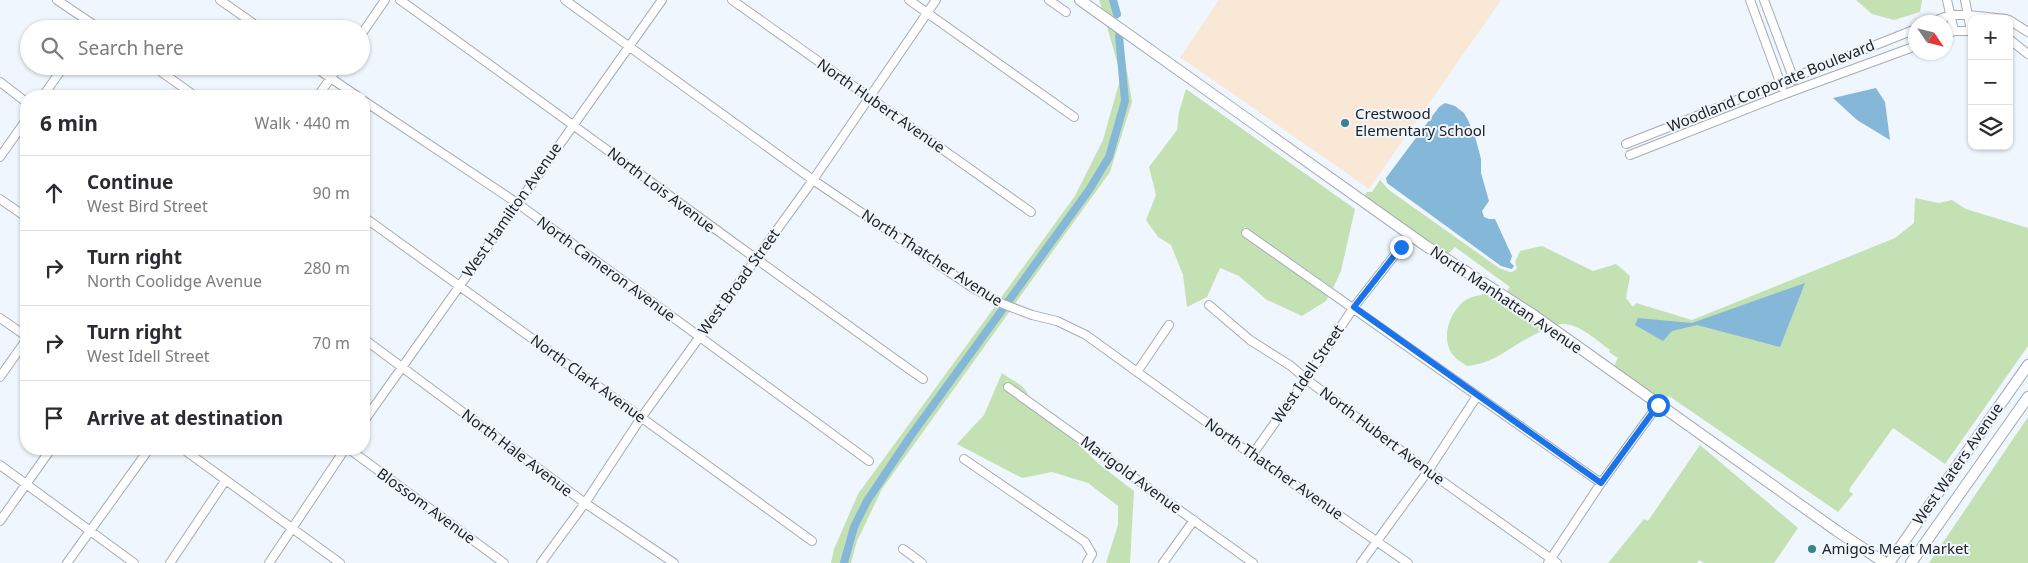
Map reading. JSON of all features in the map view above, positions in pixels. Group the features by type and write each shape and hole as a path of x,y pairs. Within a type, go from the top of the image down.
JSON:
{"street":[{"path":"58,0 83,20"},
{"path":"220,0 248,20"},
{"path":"370,22 385,0"},
{"name":"North Lois Avenue","path":"400,0 923,379"},
{"name":"North Thatcher Avenue","path":"565,0 813,180 973,288 1016,310 1057,321 1086,335 1252,455 1408,563"},
{"name":"West Hamilton Avenue","path":"370,412 662,0"},
{"name":"North Hubert Avenue","path":"732,0 1031,212"},
{"path":"909,0 1074,117"},
{"name":"West Broad Street","path":"541,563 585,503 641,418 813,180 936,0"},
{"path":"1049,0 1066,12"},
{"name":"North Manhattan Avenue","path":"1080,0 1426,246 1532,314 1658,405 1887,563"},
{"path":"1750,0 1779,83 1785,94"},
{"path":"1764,0 1792,78 1798,89"},
{"path":"1947,0 1950,15"},
{"path":"1953,15 1968,15 1965,0"},
{"path":"2013,23 2028,32"},
{"path":"1953,27 1954,31 1968,31"},
{"name":"Woodland Corporate Boulevard","path":"1626,144 1908,32"},
{"path":"2013,42 2028,54"},
{"name":"Woodland Corporate Boulevard","path":"1630,155 1798,89 1908,49"},
{"path":"47,90 58,75"},
{"path":"166,75 187,90"},
{"path":"325,75 348,90"},
{"path":"323,90 334,75"},
{"path":"0,82 20,97"},
{"name":"North Cameron Avenue","path":"370,105 517,203 698,338 868,461"},
{"path":"0,157 20,129"},
{"path":"0,199 20,214"},
{"name":"North Clark Avenue","path":"370,221 812,541"},
{"path":"1246,233 1354,307 1601,483"},
{"name":"West Idell Street","path":"1252,455 1354,307 1401,247"},
{"name":"North Hubert Avenue","path":"1209,306 1250,340 1283,360 1428,471 1552,562"},
{"path":"0,318 20,333"},
{"path":"1137,372 1169,325"},
{"name":"North Hale Avenue","path":"370,343 585,503 674,563"},
{"path":"0,378 20,347"},
{"name":"West Waters Avenue","path":"1887,563 2028,365"},
{"name":"Marigold Avenue","path":"1008,386 1253,563"},
{"path":"1361,563 1428,471 1477,396"},
{"name":"West Waters Avenue","path":"1911,563 2028,397"},
{"path":"1552,562 1601,483 1658,405"},
{"path":"0,521 47,455"},
{"path":"67,563 145,455"},
{"path":"191,455 340,563"},
{"path":"269,563 341,455"},
{"name":"Blossom Avenue","path":"357,455 504,563"},
{"path":"964,459 1084,542 1092,554 1087,563"},
{"path":"0,465 134,563"},
{"path":"170,563 225,481"},
{"path":"1163,563 1194,520"},
{"path":"903,549 922,563"}],"shaded area":[{"name":"Crestwood Elementary School","path":"1219,0 1501,0 1369,189 1180,57"}],"green space":[{"path":"1099,0 1115,0 1119,24 1103,12"},
{"path":"1856,0 1922,0 1920,12 1894,20 1872,14"},
{"path":"1106,23 1121,34 1132,102 1110,172 1014,305 1000,299 1075,196 1103,140 1121,76"},
{"path":"1186,89 1355,209 1341,271 1333,288 1245,227 1241,233 1329,295 1326,301 1302,316 1267,300 1239,276 1220,268 1207,297 1187,307 1183,275 1171,245 1158,237 1146,220 1156,195 1149,167 1177,130 1179,112"},
{"path":"1380,180 1389,190 1499,268 1509,272 1513,271 1517,268 1515,262 1520,251 1542,246 1593,271 1616,264 1630,276 1626,298 1633,307 1636,303 1692,320 1895,238 1914,223 1915,198 1939,203 1952,200 1966,209 2028,228 2028,346 1945,464 1893,428 1850,488 1849,491 1853,494 1838,512 1669,396 1658,400 1613,368 1618,358 1584,331 1569,325 1561,324 1554,326 1505,293 1510,287 1455,247 1447,255 1364,196 1367,192 1372,192"},
{"path":"1493,293 1546,329 1527,338 1502,354 1475,365 1467,366 1452,354 1449,347 1447,333 1450,319 1458,307 1469,298"},
{"path":"996,305 1010,311 882,489 857,541 851,563 831,563 834,549 858,494"},
{"path":"1002,373 1025,389 1028,396 1007,381 1003,387 1067,434 1100,465 1134,491 1130,563 1106,563 1118,525 1118,506 1088,483 1052,472 1022,478 957,444 984,415"},
{"path":"2028,417 2028,563 1929,563"},
{"path":"1700,445 1798,528 1774,563 1704,563 1699,560 1697,563 1608,563 1644,519 1648,521"}],"water":[{"path":"1876,88 1885,102 1890,140 1857,120 1833,98"},
{"path":"1445,103 1455,106 1464,113 1468,120 1481,159 1481,173 1489,201 1482,211 1484,217 1495,219 1512,256 1510,262 1514,266 1512,269 1501,266 1387,183 1386,178 1439,107"},
{"path":"1805,283 1780,347 1697,325 1672,331 1663,341 1635,325 1638,318 1692,323"}],"waterway":[{"path":"1113,0 1117,14"},
{"path":"844,563 854,527 867,501 910,437 1089,190 1109,157 1125,101 1119,36"}],"place":[{"name":"Crestwood Elementary School","path":"1345,123"},
{"name":"Amigos Meat Market","path":"1812,549"}],"route":[{"path":"1401,247 1354,307 1601,483 1658,405"}]}
